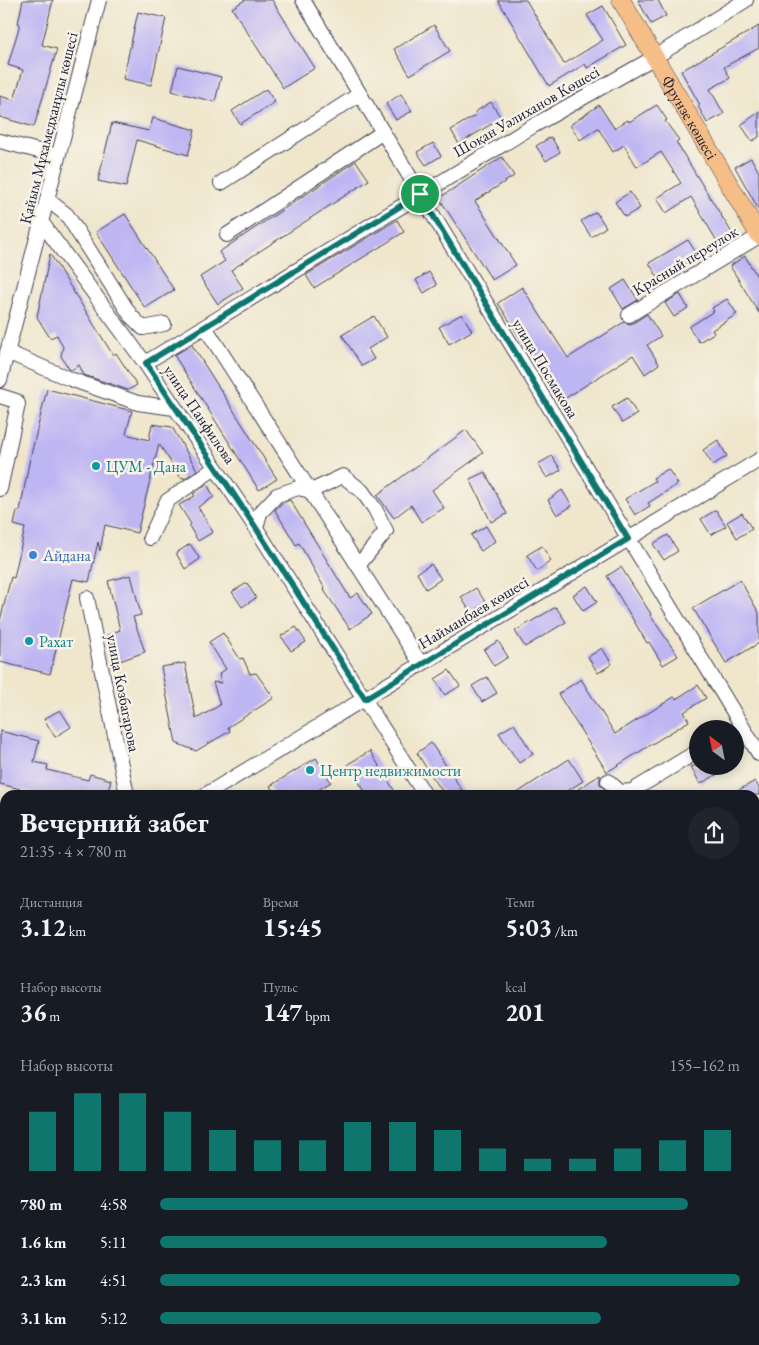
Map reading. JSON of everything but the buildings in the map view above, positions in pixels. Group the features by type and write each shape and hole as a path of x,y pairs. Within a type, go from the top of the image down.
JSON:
{"main road":[{"name":"Фрунзе көшесі","path":"621,0 759,235"}],"street":[{"name":"Қайым Мұхамедханұлы көшесі","path":"0,380 100,0"},
{"name":"улица Посмакова","path":"303,0 628,539 734,720"},
{"name":"Шоқан Уәлиханов Көшесі","path":"146,363 420,194 533,126 655,57 746,0"},
{"path":"222,183 360,94"},
{"path":"227,235 383,132"},
{"path":"0,142 58,156"},
{"path":"48,200 67,215 131,316 143,328 164,324"},
{"name":"улица Панфилова","path":"42,223 146,363 174,408 256,528 422,790"},
{"name":"Красный переулок","path":"629,314 759,235"},
{"path":"205,327 421,664"},
{"path":"7,352 70,379 138,403 174,408"},
{"path":"0,396 16,401 18,404 0,489"},
{"name":"Найманбаев көшесі","path":"214,790 759,460"},
{"path":"150,538 166,501 215,468"},
{"path":"256,528 260,513 278,495 298,488 310,491 343,476 362,492 375,510 386,531 358,566"},
{"name":"улица Козбагарова","path":"88,598 126,790"},
{"name":"улица Посмакова","path":"744,735 759,754"},
{"path":"634,790 689,756"},
{"path":"608,781 618,790"}],"place":[{"name":"ЦУМ - Дана","path":"96,466"},
{"name":"Айдана","path":"33,555"},
{"name":"Рахат","path":"29,641"},
{"name":"Центр недвижимости","path":"310,770"}],"route":[{"path":"420,194 628,539 365,699 256,528 174,408 146,363 420,194"}]}
